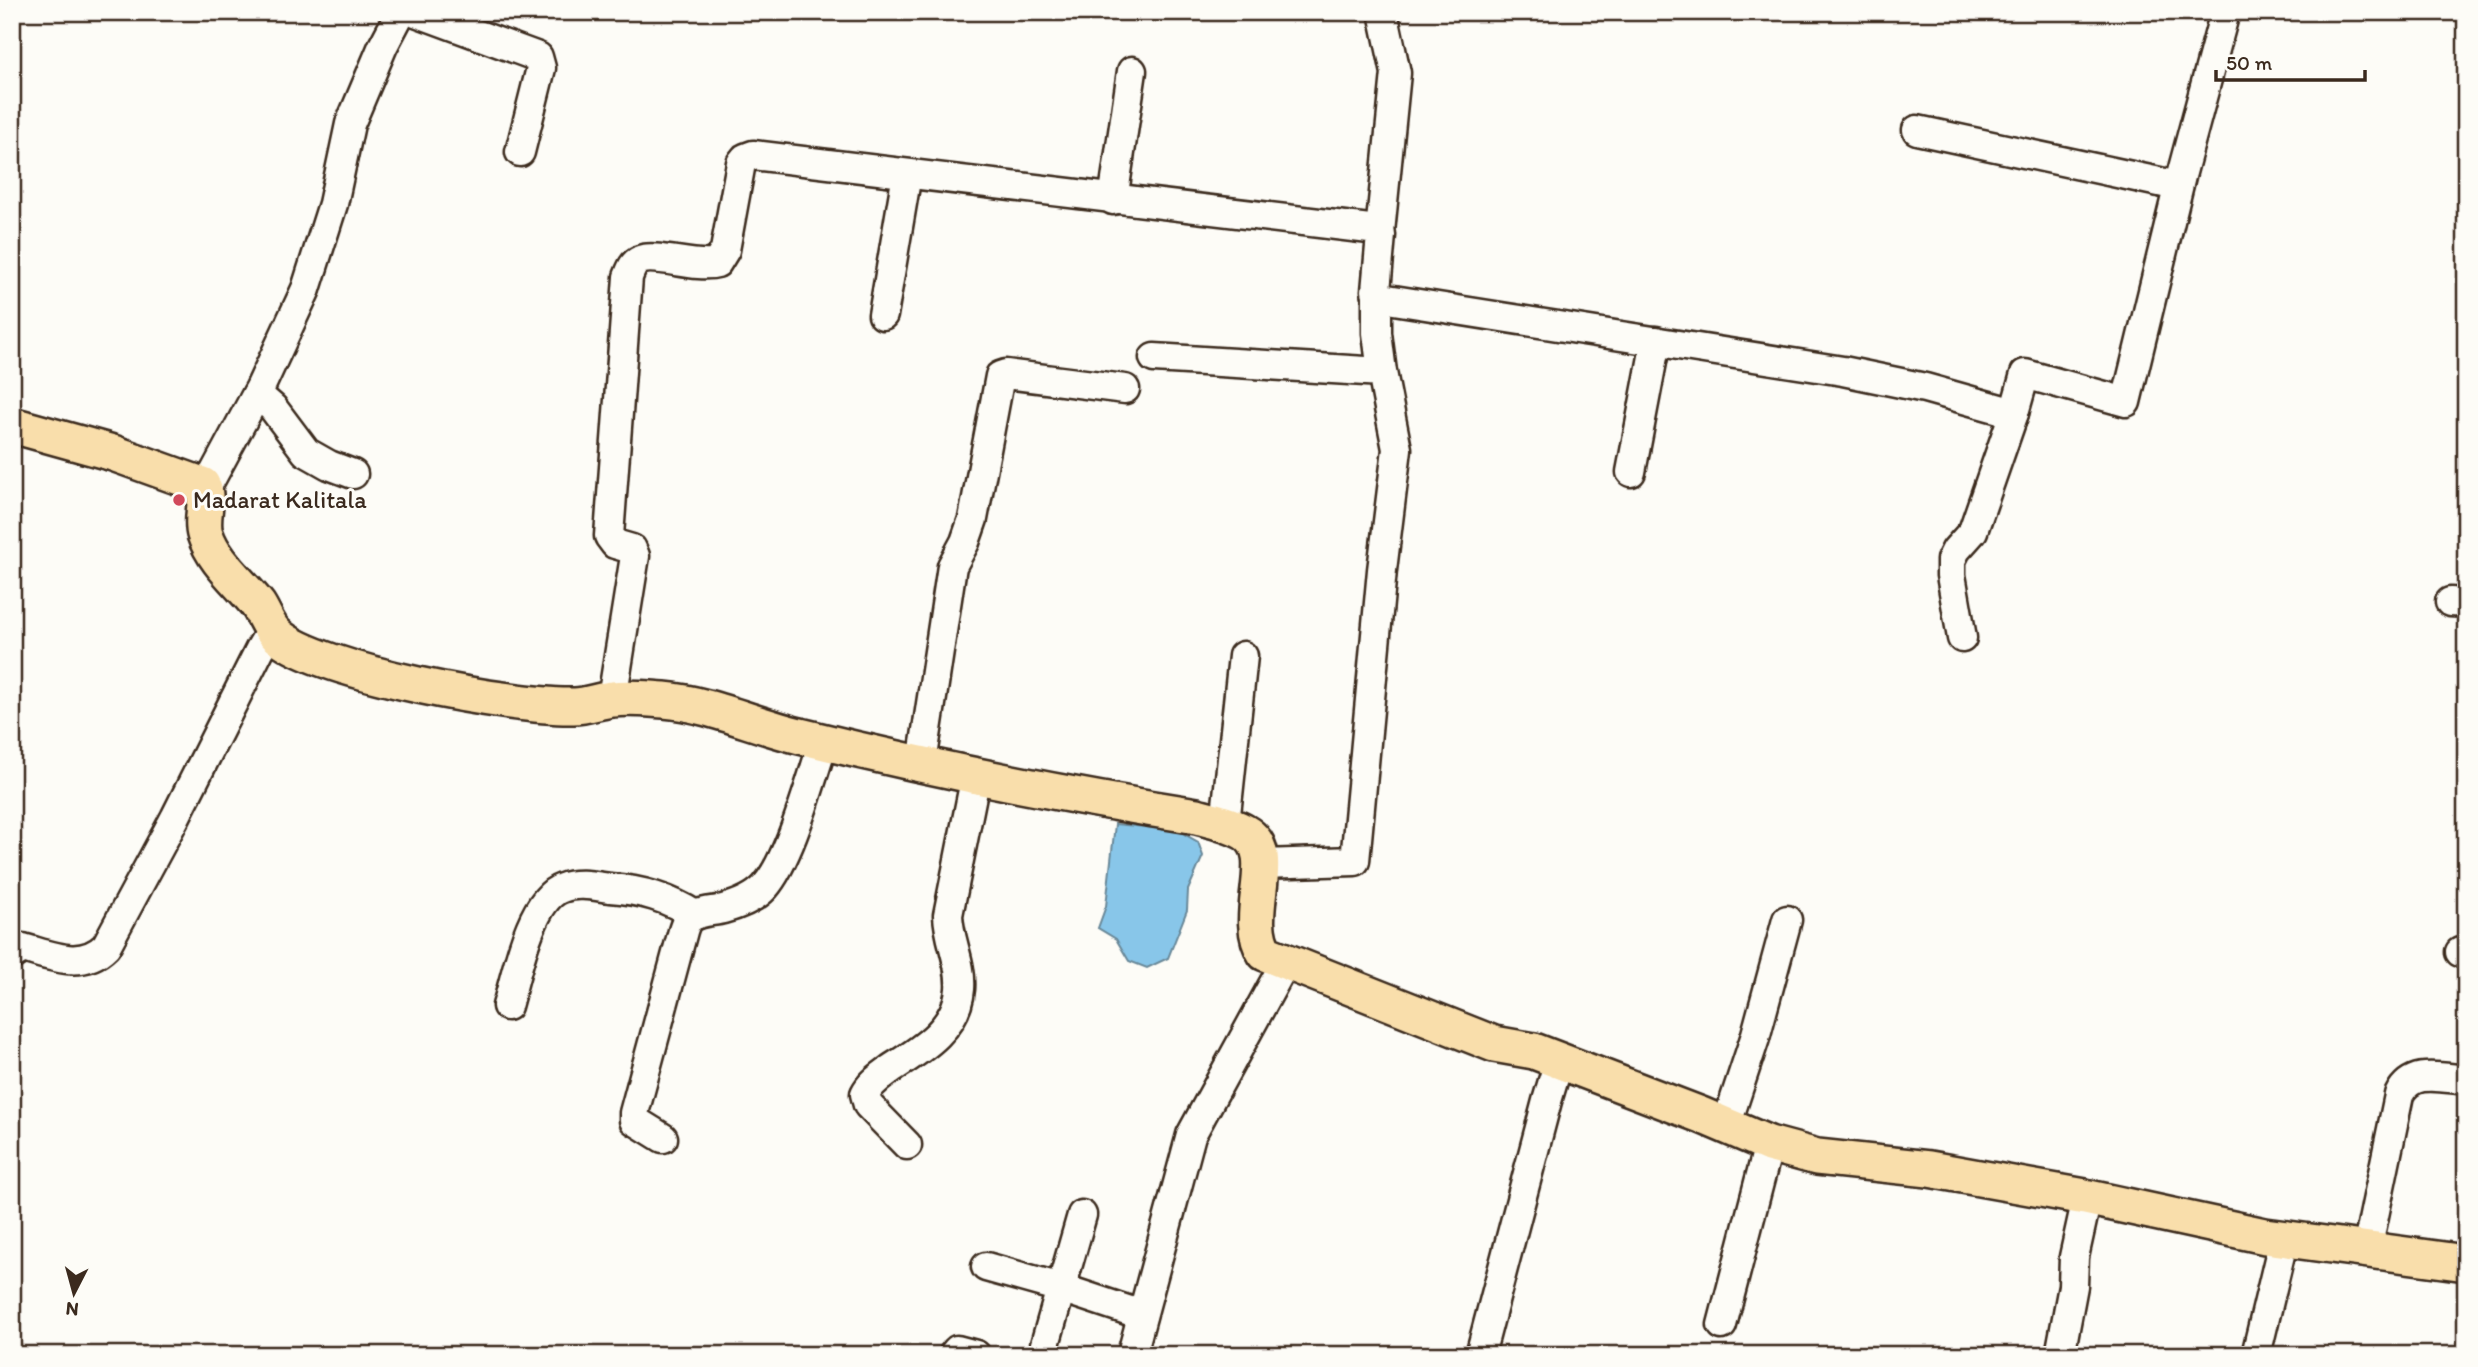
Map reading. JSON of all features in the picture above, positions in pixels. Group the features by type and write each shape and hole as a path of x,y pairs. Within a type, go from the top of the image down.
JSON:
{"main road":[{"path":"12,425 113,453 202,485 205,490 203,530 211,552 246,589 275,633 317,656 373,673 480,696 575,706 612,699 665,700 702,707 824,741 976,775 1197,816 1225,824 1252,837 1258,847 1261,864 1255,928 1259,944 1265,953 1494,1044 1534,1051 1769,1144 1817,1157 1929,1169 2284,1238 2466,1263"}],"street":[{"path":"205,490 257,394 306,289 333,204 350,124 383,46 401,12"},
{"path":"416,12 538,57 541,68 520,152"},
{"path":"1261,864 1355,861 1382,570 1397,449 1377,333 1380,232 1396,73 1383,12"},
{"path":"1962,638 1951,560 1977,522 2025,374 2126,402 2178,186 2225,12"},
{"path":"1113,200 1132,71"},
{"path":"1917,130 2178,186"},
{"path":"612,699 635,556 632,549 615,544 609,536 626,290 634,265 645,258 703,265 717,263 725,250 741,163 745,158 753,155 1373,229 1380,232"},
{"path":"883,315 907,174"},
{"path":"1377,295 1381,298 1843,371 1925,388 2014,412"},
{"path":"1631,472 1656,341"},
{"path":"1154,358 1382,372"},
{"path":"922,763 953,566 973,519 1000,376 1006,374 1125,389"},
{"path":"257,394 273,408 306,452 353,474"},
{"path":"16,948 60,958 86,960 106,946 272,629"},
{"path":"1225,824 1243,656"},
{"path":"663,1139 634,1120 634,1108 687,920 695,915 751,900 765,887 777,870 789,842 824,741"},
{"path":"907,1145 868,1105 866,1094 871,1084 932,1040 948,1024 955,1010 960,992 960,970 949,931 948,915 976,775"},
{"path":"508,1006 534,920 544,902 561,888 578,885 633,890 668,900 695,915"},
{"path":"1726,1126 1755,1038 1787,920"},
{"path":"1134,1355 1142,1315 1191,1135 1285,963"},
{"path":"1480,1355 1559,1061"},
{"path":"2367,1250 2399,1095 2405,1083 2415,1077 2466,1080"},
{"path":"1722,1325 1769,1144"},
{"path":"2060,1355 2073,1286 2074,1257 2087,1198"},
{"path":"1042,1355 1082,1215"},
{"path":"2256,1355 2284,1238"},
{"path":"986,1267 1142,1315"},
{"path":"953,1355 957,1350 976,1355"}],"water":[{"path":"1115,824 1177,830 1198,842 1203,856 1188,890 1187,910 1168,958 1147,968 1129,961 1116,939 1098,928 1106,906"}],"place":[{"name":"Madarat Kalitala","path":"179,500"}]}
